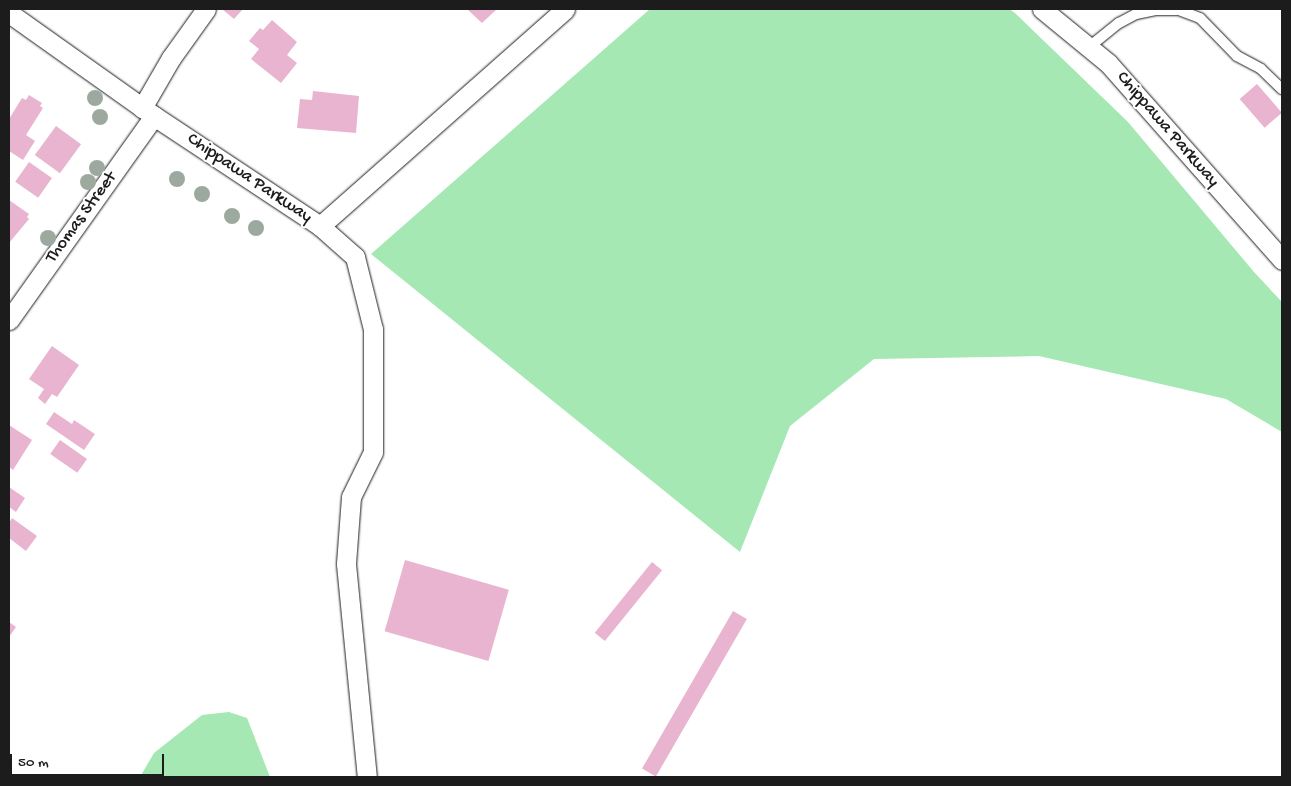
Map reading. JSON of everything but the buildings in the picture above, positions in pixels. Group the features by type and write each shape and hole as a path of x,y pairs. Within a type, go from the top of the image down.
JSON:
{"street":[{"name":"Thomas Street","path":"9,320 148,112 171,58 206,9"},
{"name":"Chippawa Parkway","path":"9,13 148,112 320,226 565,9"},
{"name":"Chippawa Parkway","path":"1042,9 1108,64 1282,260"},
{"path":"320,226 355,257 373,329 373,452 352,497 346,564 367,777"}],"lane":[{"path":"1089,47 1119,23 1136,14 1156,10 1179,10 1200,18 1238,56 1261,68 1282,89"}],"green space":[{"path":"650,9 1009,9 1015,13 1128,122 1254,272 1282,302 1282,432 1226,399 1039,356 874,359 790,426 740,552 371,254"},
{"path":"229,712 247,718 270,777 140,777 154,753 202,715"}]}
